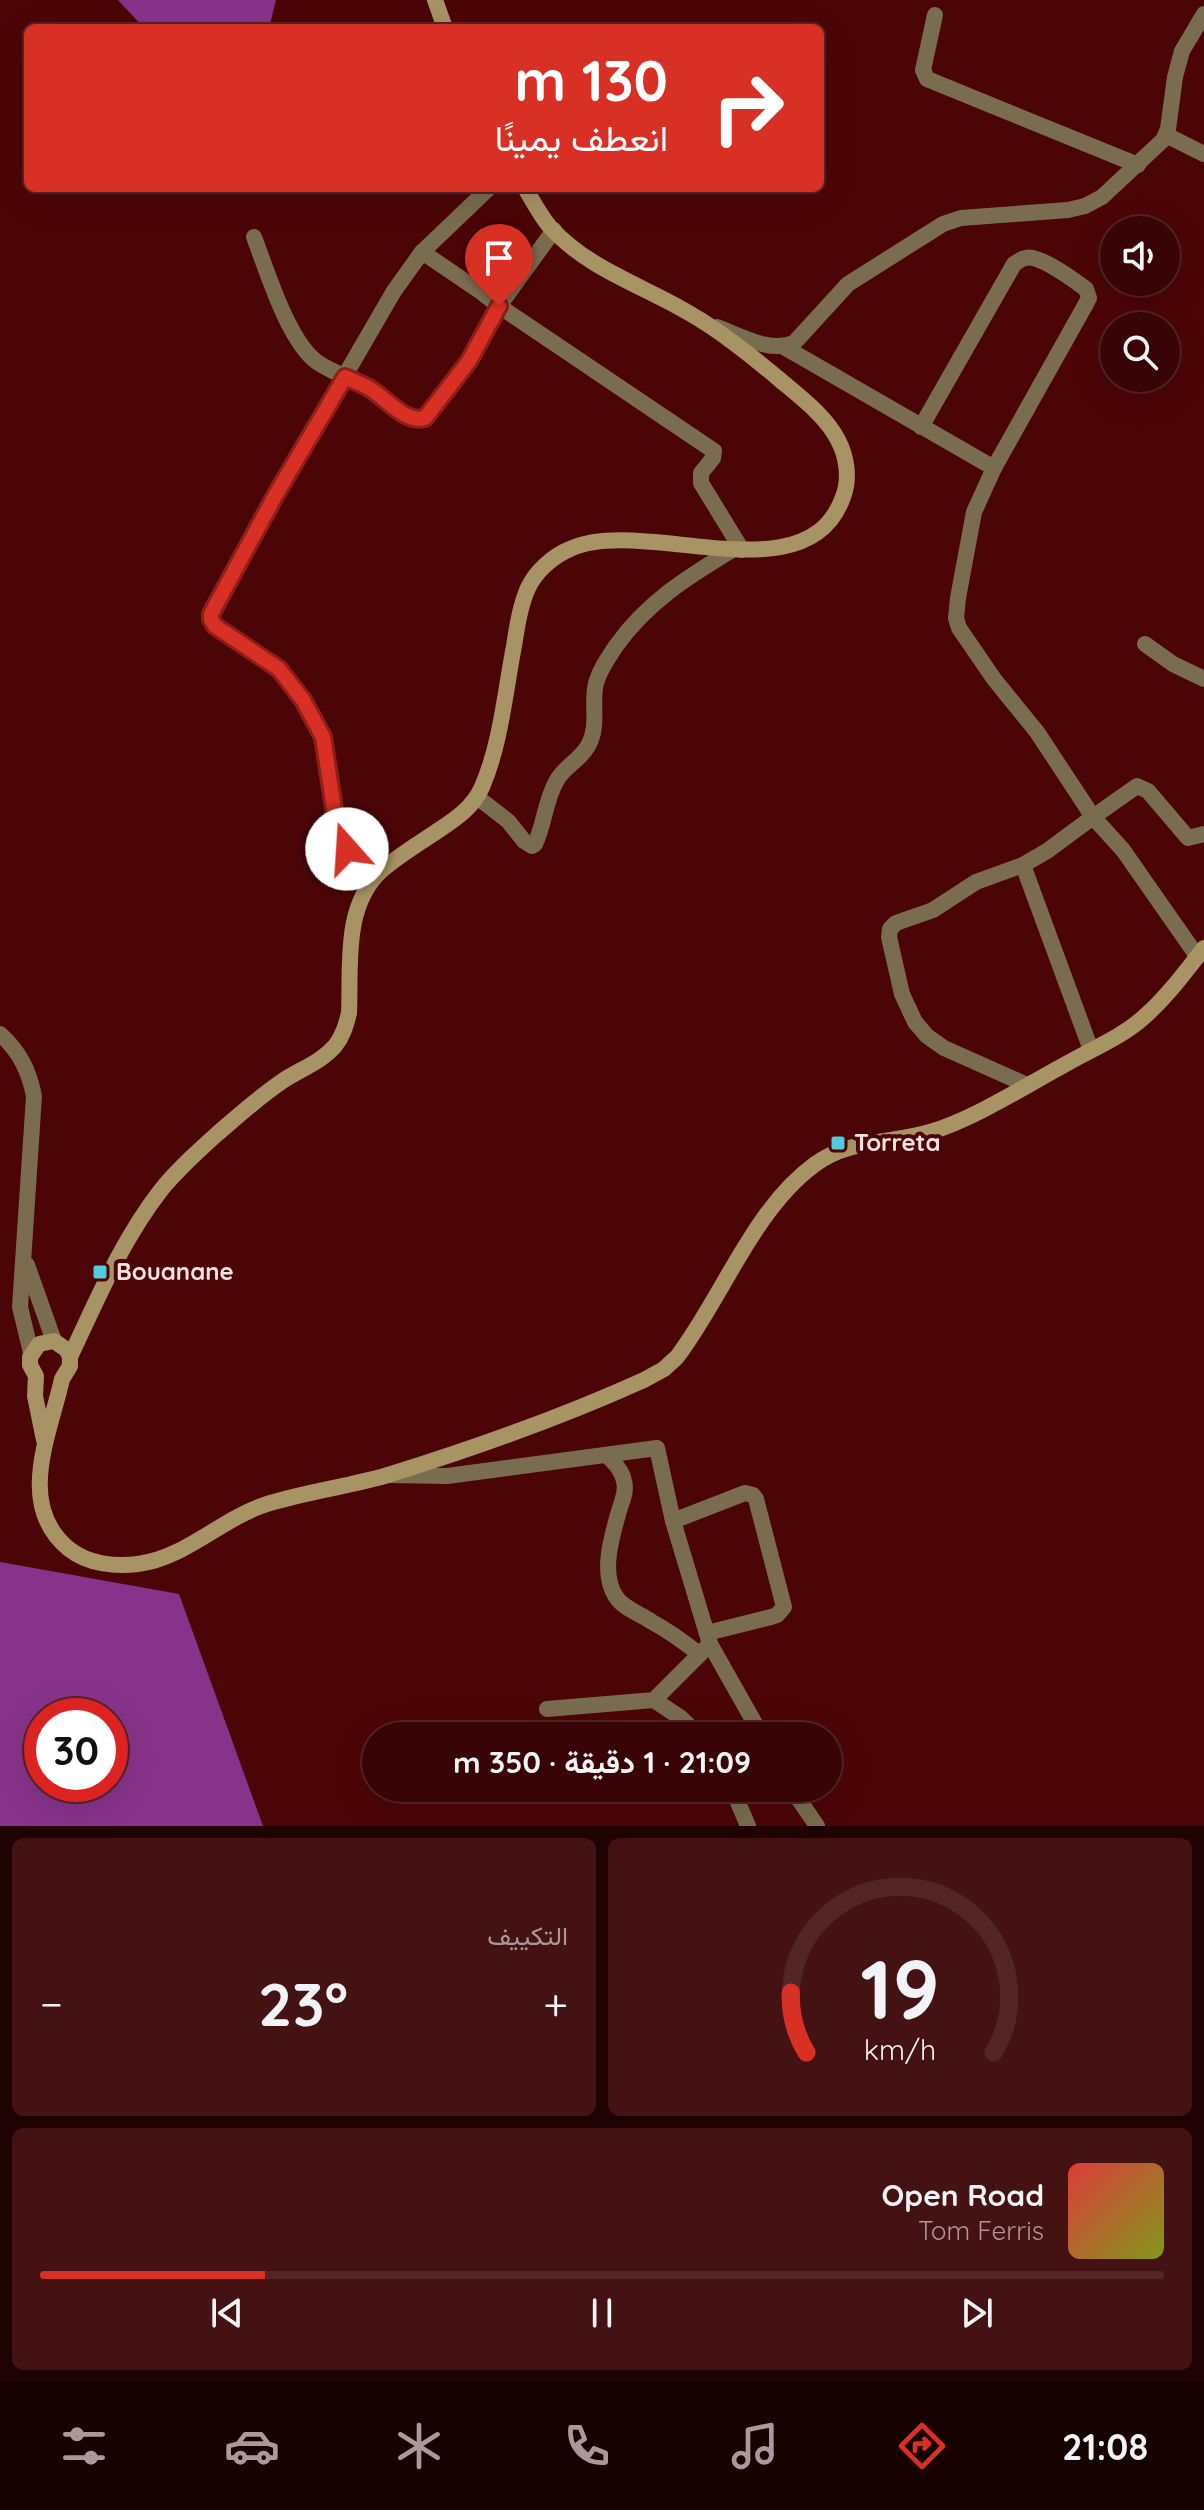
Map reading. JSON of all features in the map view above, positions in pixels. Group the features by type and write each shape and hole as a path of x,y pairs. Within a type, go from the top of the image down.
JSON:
{"street":[{"path":"435,0 444,24"},
{"path":"710,325 769,346 784,347 794,343 848,284 943,224 961,218 1068,210 1102,197 1166,135 1182,51 1204,14"},
{"path":"935,15 923,70 927,79 1138,165"},
{"path":"1166,135 1204,154"},
{"path":"366,888 338,829 323,737 303,700 279,669 215,626 211,619 213,608 394,291 422,252 485,192"},
{"path":"70,1357 135,1227 172,1178 200,1149 253,1104 286,1078 320,1059 337,1043 349,1013 352,930 359,904 366,888 384,868 454,821 477,797 495,746 523,601 535,577 547,564 570,549 605,540 628,539 738,550 788,545 822,529 835,515 846,491 845,458 838,439 793,391 710,325 583,256 554,230 528,192"},
{"path":"254,237 274,289 308,355 418,420 425,418 469,361 499,306 554,230"},
{"path":"422,252 559,349 710,447 714,454 701,473 701,483 738,550"},
{"path":"23,1252 36,1296 57,1342 70,1357 70,1366 62,1379 45,1442 39,1483 46,1521 63,1543 85,1559 119,1566 140,1564 162,1558 232,1518 267,1504 387,1475 590,1403 644,1380 664,1369 677,1357 778,1202 814,1165 851,1147 933,1131 1027,1085 1143,1018 1201,952 1123,850 1093,817 1037,732 994,679 959,628 956,609 974,512 994,468 1089,298 1086,289 1038,260 1023,258 1014,264 921,427"},
{"path":"784,347 994,468"},
{"path":"477,797 508,821 524,841 532,846 535,844 556,781 589,744 594,723 596,683 609,656 656,601 681,582 738,550"},
{"path":"1145,644 1173,664 1204,679"},
{"path":"1027,1085 944,1048 921,1030 899,985 890,929 896,923 923,915 976,882 1023,865 1137,786 1148,791 1188,838 1204,834"},
{"path":"1023,865 1091,1050"},
{"path":"0,1034 23,1062 34,1096 20,1307 31,1353 30,1365 36,1376 35,1396 45,1442"},
{"path":"31,1353 39,1344 57,1342 84,1328"},
{"path":"36,1376 46,1381 62,1379"},
{"path":"387,1475 447,1476 657,1448 705,1644 753,1722"},
{"path":"607,1455 622,1473 625,1482 625,1494 609,1560 611,1588 626,1607 668,1631 705,1644"},
{"path":"654,1700 705,1644 777,1615 784,1607 753,1495 745,1493 673,1521"},
{"path":"547,1709 654,1700 685,1722"},
{"path":"738,1802 748,1826"},
{"path":"801,1802 817,1826"}],"shaded area":[{"path":"118,0 276,0 270,24 140,24"},
{"path":"0,1562 179,1594 263,1826 0,1826"}],"place":[{"name":"Torreta","path":"838,1143"},
{"name":"Bouanane","path":"100,1272"}],"route":[{"path":"347,849 338,829 323,737 315,720 279,669 215,626 211,614 345,377 370,389 409,417 418,420 425,418 469,361 499,306"}]}
